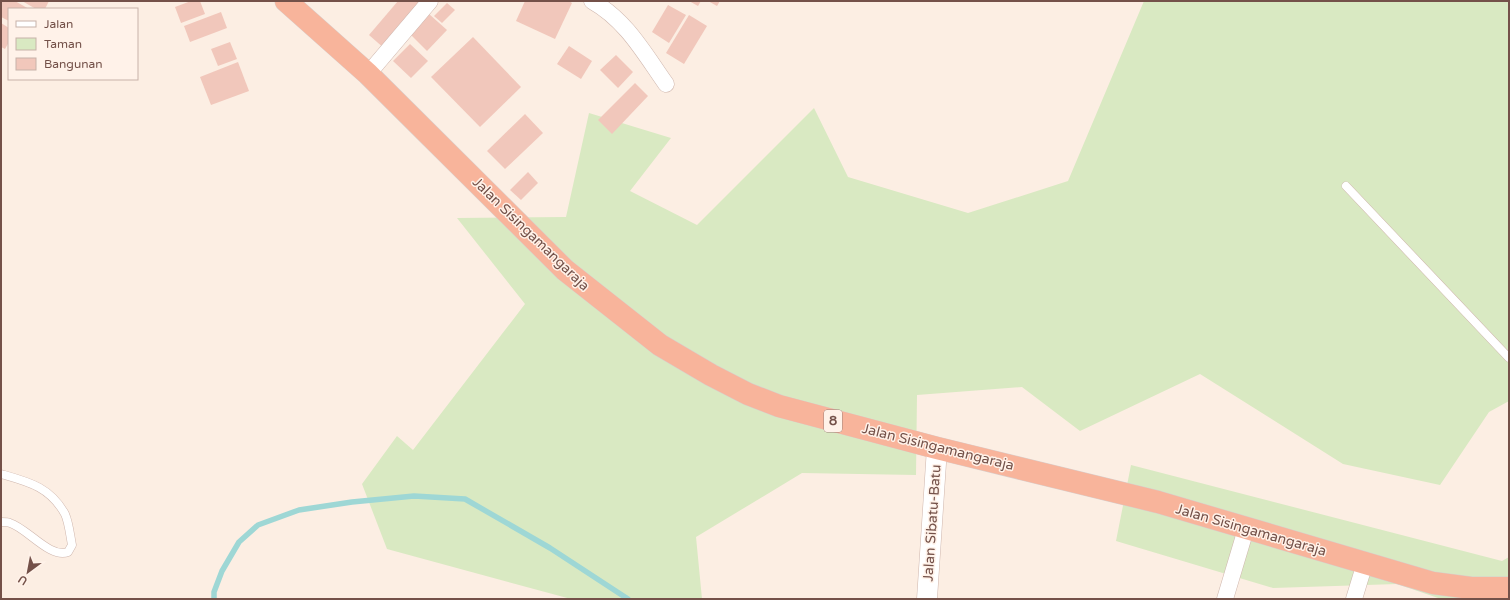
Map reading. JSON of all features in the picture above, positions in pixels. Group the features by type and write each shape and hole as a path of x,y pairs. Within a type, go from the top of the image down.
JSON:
{"highway":[{"name":"Jalan Sisingamangaraja","path":"286,1 368,74 565,270 660,345 735,388 779,406 937,448 1158,502 1433,583 1471,588 1509,588"}],"street":[{"path":"368,74 430,1"},
{"path":"592,1 611,14 631,32 666,84"},
{"name":"Jalan Sibatu-Batu","path":"927,592 937,448"},
{"path":"1225,599 1246,529"},
{"path":"1354,599 1365,563"}],"lane":[{"path":"1346,186 1509,358"},
{"path":"1,474 35,484 48,492 65,515 72,544 68,552 60,554 40,543 21,528 10,522 1,522"}],"green space":[{"path":"1144,1 1509,1 1509,401 1489,412 1440,485 1343,464 1200,374 1080,431 1022,387 917,395 916,475 802,473 696,537 702,599 571,599 387,549 362,484 397,436 413,450 525,304 457,218 566,217 589,113 671,138 630,191 697,225 814,108 848,177 968,213 1068,181"},
{"path":"1131,465 1502,561 1509,557 1509,599 1441,599 1397,584 1273,588 1116,541"}],"building":[{"path":"1,1 15,1 27,8 8,8 8,20 1,17"},
{"path":"22,1 49,1 46,8 34,8"},
{"path":"191,1 200,1 205,14 181,23 175,7"},
{"path":"398,1 425,1 385,49 369,35"},
{"path":"525,1 569,1 572,3 555,39 516,21"},
{"path":"689,1 701,1 698,6"},
{"path":"708,1 720,1 717,6"},
{"path":"447,3 455,10 442,23 434,16"},
{"path":"668,5 686,15 669,43 652,32"},
{"path":"221,12 227,28 190,42 184,26"},
{"path":"429,14 447,30 427,51 410,34"},
{"path":"689,15 707,26 684,64 666,53"},
{"path":"1,23 8,27 8,44 5,49 1,47"},
{"path":"473,37 521,87 480,127 431,77"},
{"path":"230,42 237,59 218,66 211,49"},
{"path":"410,44 428,61 411,78 393,61"},
{"path":"569,46 592,61 581,79 557,64"},
{"path":"616,55 633,72 618,88 600,70"},
{"path":"238,62 249,91 211,105 200,77"},
{"path":"635,83 648,96 612,134 598,120"},
{"path":"525,114 543,133 505,169 487,151"},
{"path":"528,172 538,183 521,200 510,190"}],"waterway":[{"path":"214,599 214,592 222,571 239,542 258,525 299,510 352,502 414,496 465,499 550,548 628,599"}]}
